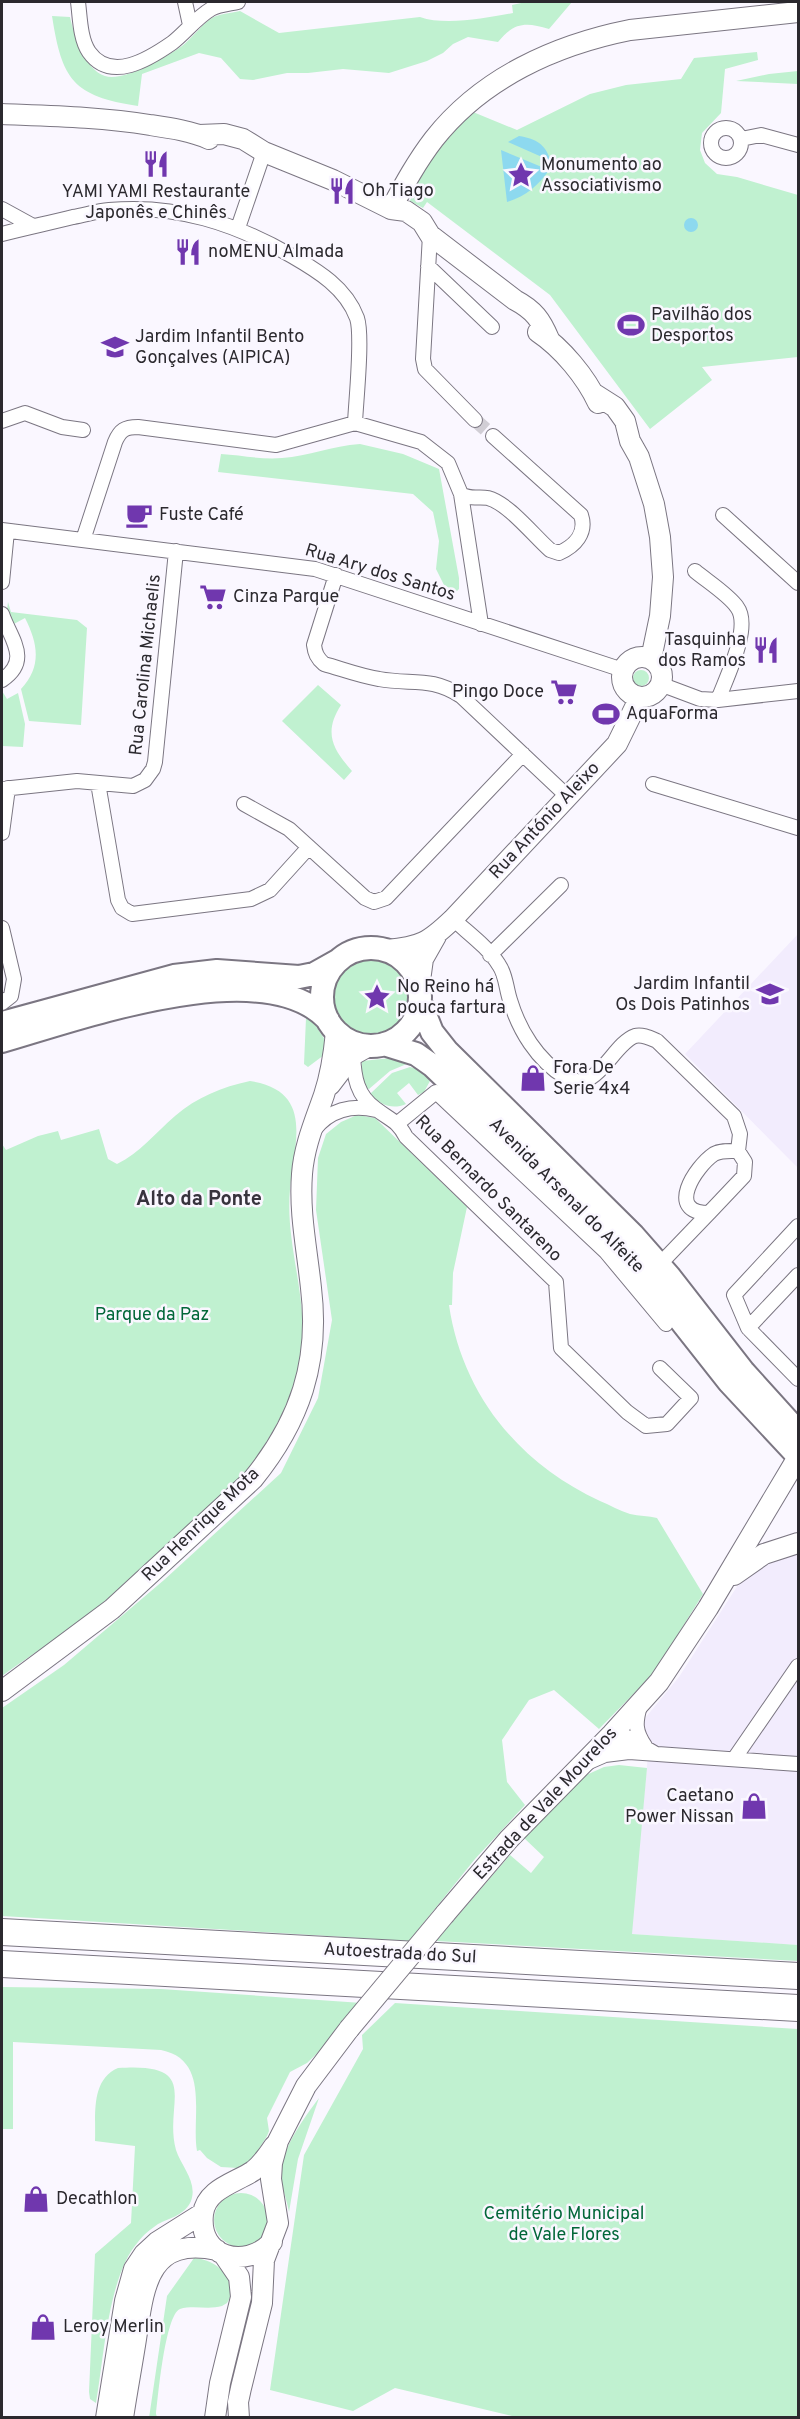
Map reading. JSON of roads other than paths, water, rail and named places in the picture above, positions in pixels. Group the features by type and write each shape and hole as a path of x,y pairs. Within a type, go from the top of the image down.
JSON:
{"highway":[{"name":"Autoestrada do Sul","path":"2,1932 798,1976"},
{"name":"Autoestrada do Sul","path":"2,1964 798,2008"}],"main road":[{"path":"2,1023 174,976 217,971 299,977 314,974 358,949 387,950 400,957 410,968 419,995 416,1016 408,1029 397,1038 369,1049 348,1041 314,1008 286,996 250,990 207,990 142,1002 2,1041"},
{"path":"332,1026 323,1006 322,992 326,977 339,960"},
{"name":"Avenida Arsenal do Alfeite","path":"419,995 432,1032 447,1051 623,1225 659,1265 743,1371 798,1431"},
{"name":"Avenida Arsenal do Alfeite","path":"369,1049 416,1054 433,1066 596,1221 646,1276 729,1382 798,1456"}],"street":[{"path":"78,2 89,51 97,59 116,68 131,66 153,55 173,42 211,9 238,2"},
{"path":"185,2 190,25"},
{"path":"391,209 423,154 445,126 477,95 512,72 573,44 606,34 798,12"},
{"path":"3,113 104,119 173,128 199,135 224,134 243,139 264,152 333,180 391,209 399,221 416,232 430,235 515,300 521,316 531,327 549,339 593,393 613,428 630,441 639,457 651,492 660,537 663,577 661,606 651,659"},
{"path":"741,138 761,135 798,145"},
{"path":"238,228 264,152"},
{"path":"2,209 33,226"},
{"path":"2,234 107,210 149,209 181,212 238,228 319,272 336,286 348,301 357,320 359,340 355,423"},
{"path":"430,235 423,359 425,369 475,420"},
{"path":"428,266 492,327"},
{"path":"2,421 25,413 62,427 83,430"},
{"path":"83,540 118,434 125,429 138,427 276,445 355,423 421,442 448,463 461,494 481,624"},
{"path":"461,494 473,499 487,498 502,505 550,550 559,553 568,549 581,534 584,524 581,515 493,436"},
{"path":"723,514 798,583"},
{"path":"2,582 4,531"},
{"name":"Rua Ary dos Santos","path":"4,531 302,566 336,575 623,670"},
{"name":"Rua Carolina Michaelis","path":"98,783 133,786 145,780 155,762 176,551"},
{"path":"695,570 737,606 742,619 741,635 718,700"},
{"path":"336,575 314,645 319,660 324,664 379,679 435,683 447,687 461,696 567,796"},
{"path":"2,614 18,652 14,666 2,680"},
{"path":"645,657 651,659 659,667 662,679 655,691 648,696 640,697 627,690 622,677 623,670 632,660 645,657"},
{"path":"660,684 700,699 718,700 798,691"},
{"name":"Rua António Aleixo","path":"419,995 423,959 436,936 617,744 640,697"},
{"path":"244,804 281,823 363,897 374,902 386,898 523,753"},
{"path":"2,833 5,788 55,782 98,783 118,900 122,908 132,914 251,899 270,890 309,847"},
{"path":"654,784 798,828"},
{"path":"490,955 561,885"},
{"path":"453,919 490,955 502,971 512,1005 524,1032 532,1046 557,1072 570,1080 585,1080 597,1074 634,1036 645,1036 657,1041 734,1116 740,1134 738,1150 745,1162 744,1176 659,1265"},
{"path":"2,928 14,979 11,996 2,1004"},
{"name":"Rua António Aleixo","path":"387,950 412,948 436,936"},
{"name":"Rua Henrique Mota","path":"2,1690 49,1658 121,1601 253,1479 287,1431 304,1389 315,1324 300,1194 302,1169 310,1134 325,1092 334,1055 332,1026"},
{"name":"Rua Henrique Mota","path":"325,1092 369,1049"},
{"name":"Rua Bernardo Santareno","path":"369,1049 358,1088 365,1099 376,1110 398,1123 406,1137 556,1282 561,1348 627,1412 646,1426 657,1427 667,1424 691,1398 660,1368"},
{"path":"398,1123 436,1092 606,1252 666,1324"},
{"name":"Rua Bernardo Santareno","path":"310,1134 324,1119 339,1110 355,1107 376,1110"},
{"path":"710,1213 700,1213 686,1201 686,1191 690,1181 715,1154 738,1150"},
{"path":"798,1226 734,1295 748,1328 798,1379"},
{"path":"748,1328 798,1275"},
{"name":"Estrada de Vale Mourelos","path":"203,2212 212,2196 220,2188 236,2182 260,2164 278,2141 306,2086 445,1914 501,1847 612,1734 668,1671 798,1456"},
{"path":"708,1608 736,1573 747,1565 775,1549 798,1543"},
{"path":"734,1759 798,1666"},
{"path":"641,1703 635,1721 636,1732 651,1751"},
{"path":"629,1752 614,1742 612,1734 620,1733 651,1751"},
{"path":"581,1765 605,1755 651,1751 798,1764"},
{"name":"Estrada de Vale Mourelos","path":"239,2418 240,2395 262,2303 264,2260 278,2223 272,2171 278,2141"},
{"path":"236,2182 256,2186 267,2193 275,2204"},
{"path":"203,2212 206,2236 239,2277 241,2297 220,2383 215,2418"},
{"path":"106,2418 125,2301 134,2269 157,2241 203,2212"},
{"path":"123,2418 142,2303 151,2274 161,2260 177,2250 192,2246 243,2258 254,2255 272,2242"}],"water":[{"path":"519,136 540,143 551,161 508,142"},
{"path":"501,150 549,170 531,190 507,202"},
{"path":"688,218 694,218 698,225 694,232 688,232 684,228 684,222"}],"tunnel":[{"path":"475,420 493,436"}],"place":[{"name":"YAMI YAMI Restaurante Japonês e Chinês","path":"156,164"},
{"name":"Monumento ao Associativismo","path":"521,175"},
{"name":"Oh Tiago","path":"342,191"},
{"name":"noMENU Almada","path":"188,252"},
{"name":"Pavilhão dos Desportos","path":"631,325"},
{"name":"Jardim Infantil Bento Gonçalves (AIPICA)","path":"115,347"},
{"name":"Fuste Café","path":"139,515"},
{"name":"Cinza Parque","path":"213,597"},
{"name":"Tasquinha dos Ramos","path":"766,650"},
{"name":"Pingo Doce","path":"564,692"},
{"name":"AquaForma","path":"606,714"},
{"name":"Jardim Infantil Os Dois Patinhos","path":"770,994"},
{"name":"No Reino há pouca fartura","path":"377,997"},
{"name":"Fora De Serie 4x4","path":"533,1078"},
{"name":"Caetano Power Nissan","path":"754,1806"},
{"name":"Decathlon","path":"36,2199"},
{"name":"Leroy Merlin","path":"43,2327"}],"district":[{"name":"Alto da Ponte","path":"199,1200"}],"park label":[{"name":"Parque da Paz","path":"152,1315"},
{"name":"Cemitério Municipal de Vale Flores","path":"564,2224"}]}
